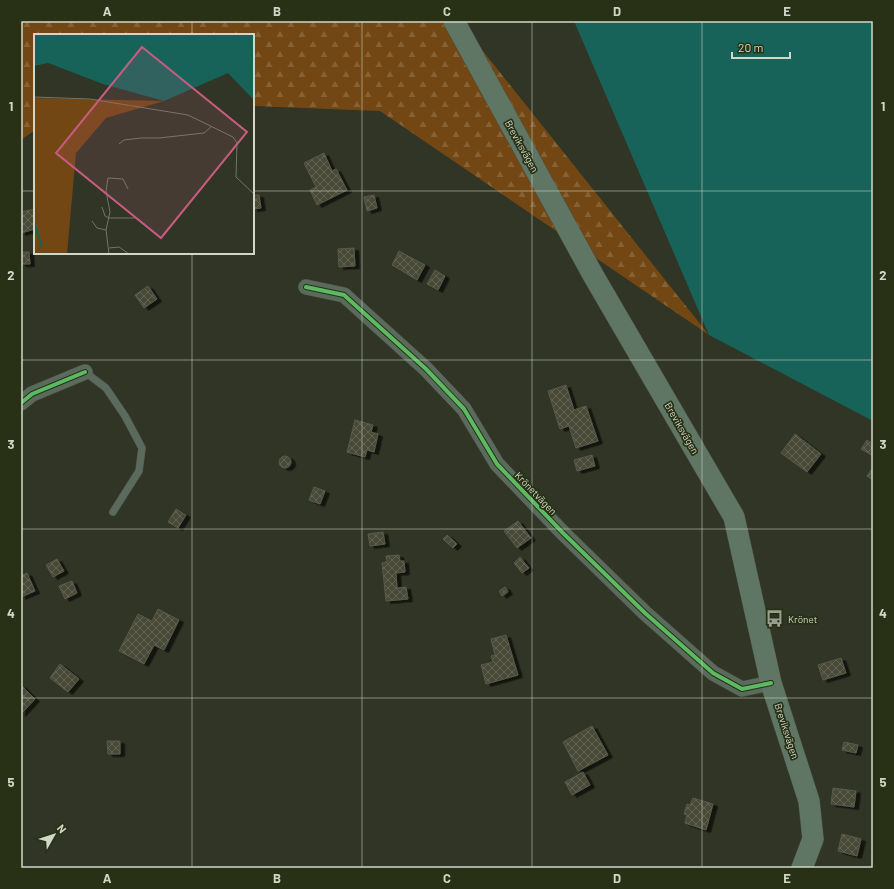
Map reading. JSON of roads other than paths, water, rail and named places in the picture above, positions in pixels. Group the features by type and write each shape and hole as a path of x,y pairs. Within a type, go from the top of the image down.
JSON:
{"main road":[{"name":"Breviksvägen","path":"454,21 593,276 734,517 771,683 809,801 813,839 802,868"}],"street":[{"name":"Krönetvägen","path":"306,287 344,295 426,369 464,408 497,464 563,533 645,613 713,673 742,689 771,683"},
{"path":"21,403 32,394 86,372"}],"lane":[{"path":"86,372 106,388 125,416 142,448 139,471 113,512"}],"water":[{"path":"574,21 873,21 873,421 709,335"}],"place":[{"name":"Krönet","path":"775,619"}]}
